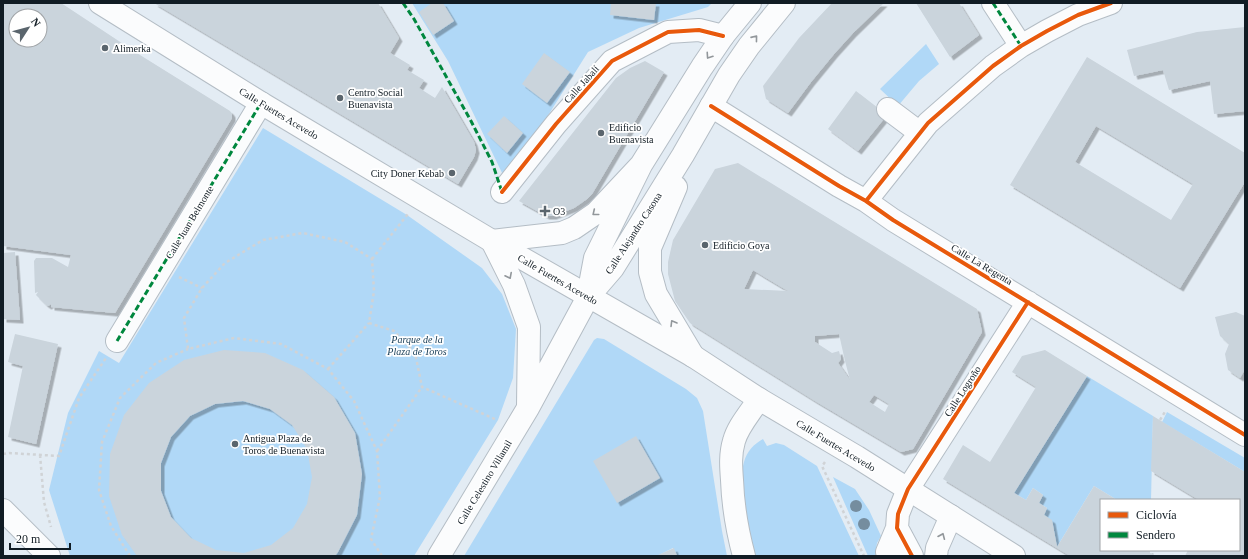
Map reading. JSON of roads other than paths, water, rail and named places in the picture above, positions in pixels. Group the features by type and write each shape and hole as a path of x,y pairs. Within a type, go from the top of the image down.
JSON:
{"main road":[{"name":"Calle Fuertes Acevedo","path":"100,3 261,103 492,241 693,356 759,399 908,489 1014,556"},
{"name":"Calle Alejandro Casona","path":"588,296 595,258 641,165 723,36 750,3"},
{"name":"Calle Alejandro Casona","path":"588,296 613,268 683,155 729,75 749,46 784,3"},
{"path":"993,3 1021,46"},
{"path":"866,201 928,123 987,71 1021,46 1047,30 1078,15 1111,3"},
{"name":"Calle Jabalí","path":"502,192 556,124 612,61 668,32 699,30 723,36"},
{"name":"Calle Juan Belmonte","path":"117,341 261,103"},
{"name":"Calle Alejandro Casona","path":"693,356 656,294 650,272 650,248 711,106"},
{"name":"Calle La Regenta","path":"711,106 839,186 866,201 893,220 1245,435"},
{"path":"888,109 920,133"},
{"name":"Calle Alejandro Casona","path":"492,241 562,233 574,228 596,213 641,165"},
{"name":"Calle Celestino Villamil","path":"492,241 514,285 529,327 528,408"},
{"name":"Calle Celestino Villamil","path":"439,556 528,408 588,296"},
{"name":"Calle Logroño","path":"889,556 887,552 897,528 898,514 908,489 1028,302"},
{"path":"744,556 735,519 731,451 738,430 759,399"},
{"path":"3,510 49,556"},
{"path":"936,556 937,548 950,516"},
{"path":"897,528 912,556"}],"place":[{"name":"Alimerka","path":"105,48"},
{"name":"Centro Social Buenavista","path":"340,98"},
{"name":"Edificio Buenavista","path":"601,133"},
{"name":"City Doner Kebab","path":"452,173"},
{"name":"O3","path":"545,211"},
{"name":"Edificio Goya","path":"705,245"},
{"name":"Antigua Plaza de Toros de Buenavista","path":"235,444"}],"park label":[{"name":"Parque de la Plaza de Toros","path":"417,344"}]}
